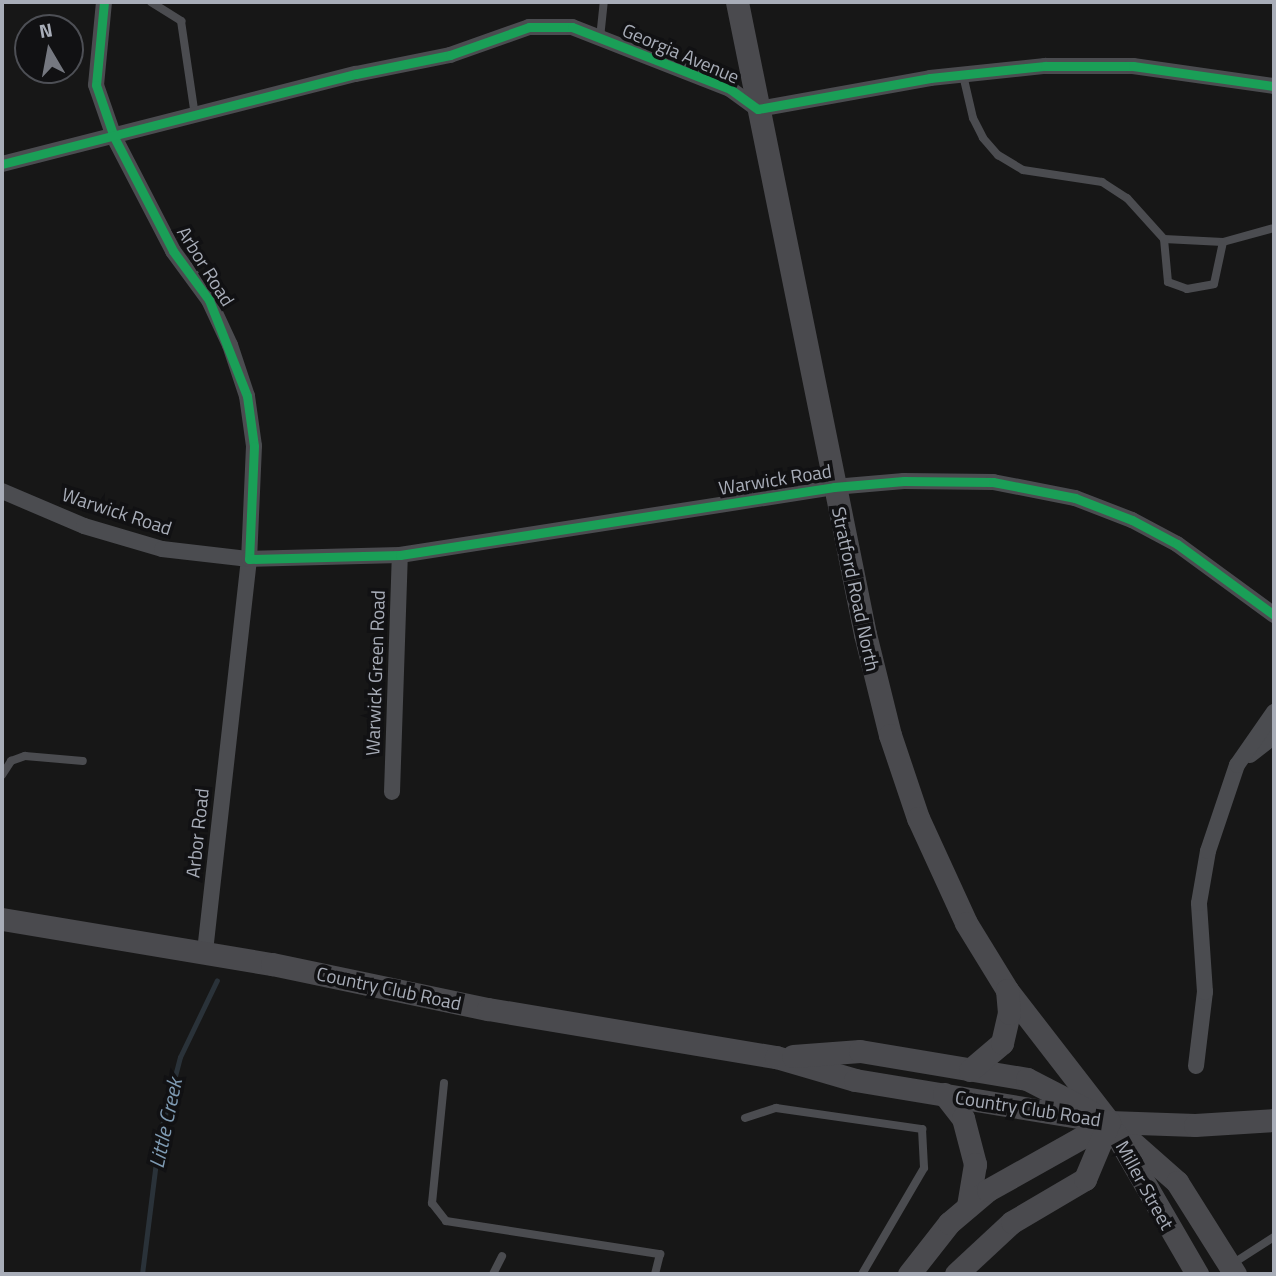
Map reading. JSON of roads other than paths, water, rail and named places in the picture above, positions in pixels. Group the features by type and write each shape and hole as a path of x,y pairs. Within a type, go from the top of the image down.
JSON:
{"main road":[{"name":"Stratford Road North","path":"737,2 834,487 878,688 903,777 948,888 1007,990 1110,1122"},
{"name":"Country Club Road","path":"2,919 205,952 488,1009 776,1057 855,1080 1110,1122"},
{"path":"970,1069 1002,1043 1009,1013 1007,990"},
{"name":"Country Club Road","path":"776,1057 860,1051 1027,1079 1110,1122"},
{"path":"944,1094 964,1118 975,1164 968,1206"},
{"path":"909,1274 968,1206 1008,1176 1110,1122 1195,1125 1274,1120"},
{"path":"956,1274 1012,1223 1085,1179 1110,1122"},
{"name":"Miller Street","path":"1110,1122 1177,1182 1232,1270"},
{"name":"Miller Street","path":"1110,1122 1197,1274"}],"street":[{"name":"Arbor Road","path":"104,2 96,85 114,137 173,251 209,300 247,396 254,446 249,559 205,952"},
{"name":"Georgia Avenue","path":"2,164 450,55 529,27 572,27 730,89 758,110"},
{"path":"758,110 963,75 1045,66 1133,66 1217,75 1274,86"},
{"name":"Warwick Road","path":"2,491 84,526 162,550 249,559 400,555 834,487 904,481 993,482 1075,498 1132,520 1177,544 1274,615"},
{"name":"Warwick Green Road","path":"392,792 400,555"},
{"path":"1196,1066 1205,992 1199,903 1214,828 1237,765 1274,712"},
{"path":"1237,765 1274,736"}],"lane":[{"path":"151,2 181,20 195,116"},
{"path":"600,38 604,2"},
{"path":"963,75 973,118 998,155 1023,170 1102,182 1127,198 1164,239 1168,282 1187,289 1214,284 1223,242"},
{"path":"1164,239 1223,242 1274,228"},
{"path":"2,775 11,761 25,757 83,761"},
{"path":"444,1083 432,1203 446,1221 660,1254 655,1274"},
{"path":"745,1118 776,1108 922,1129 924,1168 862,1274"},
{"path":"1232,1270 1274,1237"},
{"path":"493,1274 502,1256"}],"waterway":[{"name":"Little Creek","path":"142,1274 159,1137 180,1057 217,980"}]}
